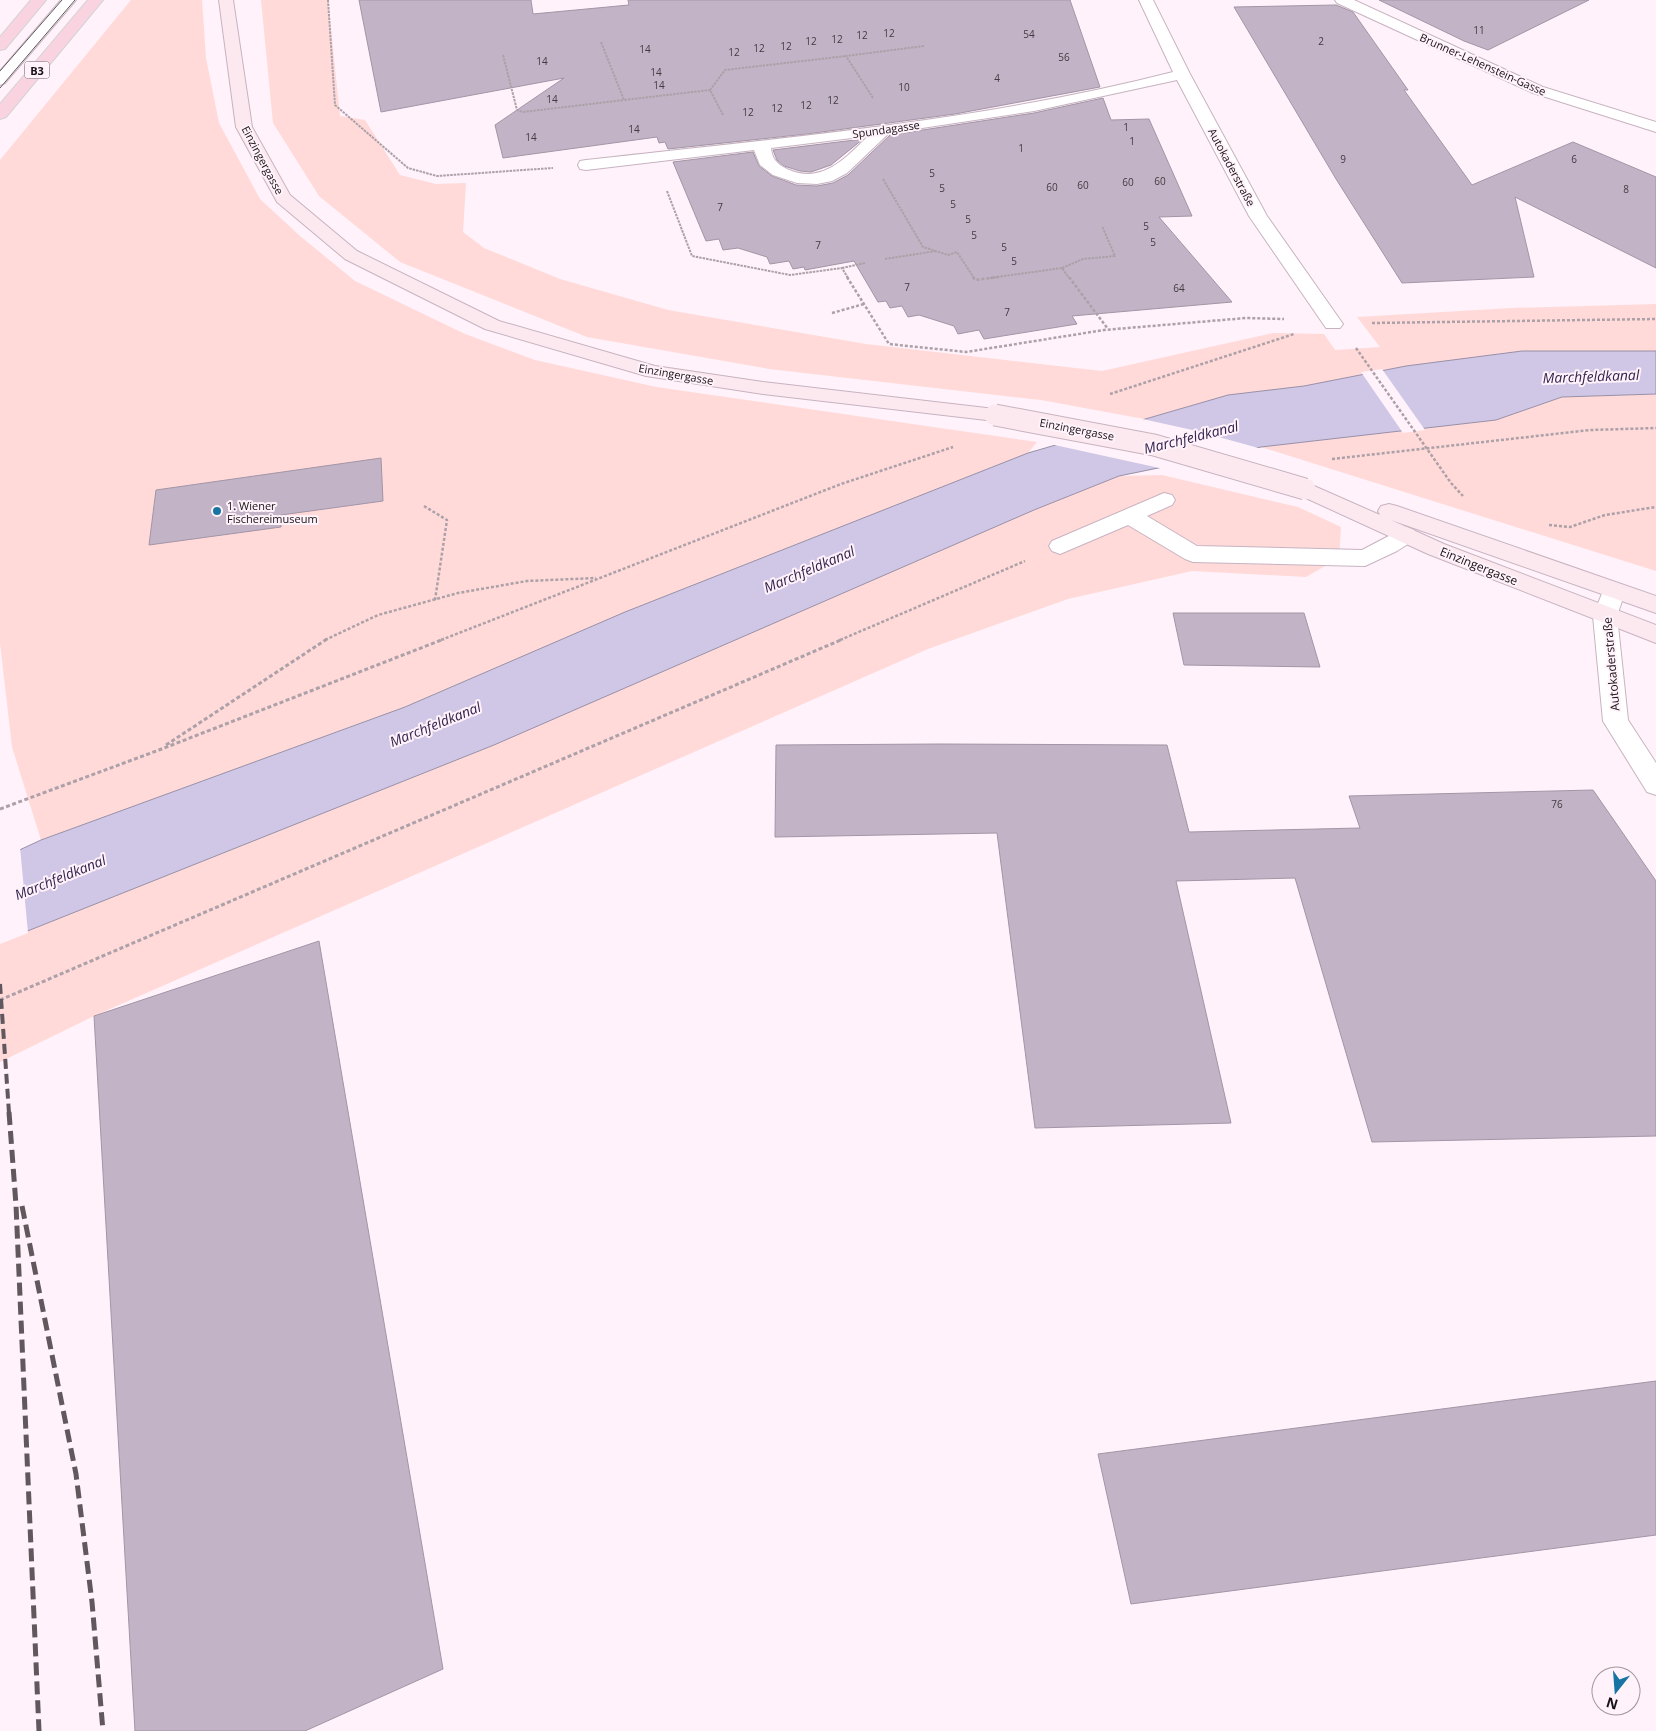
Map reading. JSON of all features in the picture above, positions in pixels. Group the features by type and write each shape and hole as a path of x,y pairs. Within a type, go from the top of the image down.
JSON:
{"main road":[{"path":"0,46 39,0"},
{"name":"B3","path":"0,114 96,0"},
{"name":"Einzingergasse","path":"225,2 244,127 283,198 351,255 492,325 653,372 763,388 995,414 1154,445 1305,489 1355,500 1465,536 1613,592 1656,605"},
{"name":"Einzingergasse","path":"1305,489 1456,558 1656,634"}],"street":[{"path":"0,80 69,0"},
{"name":"Autokaderstraße","path":"1146,0 1182,74 1258,216 1333,324"},
{"name":"Brunner-Lehenstein-Gasse","path":"1342,0 1538,90 1656,127"},
{"name":"Spundagasse","path":"586,165 762,146 986,115 1116,92 1182,74"},
{"path":"762,146 764,159 774,170 790,176 810,179 834,174 888,128"},
{"path":"1060,546 1164,500"},
{"path":"1130,516 1194,554 1365,558 1390,546 1406,535"},
{"name":"Autokaderstraße","path":"1613,592 1605,616 1616,721 1656,785"}],"path":[{"path":"328,0 334,105 408,168 437,176 586,165"},
{"path":"601,42 624,100"},
{"path":"502,54 518,110 523,112 710,90 725,70 924,46"},
{"path":"846,56 888,128"},
{"path":"710,90 739,148"},
{"path":"864,147 924,247 948,254 957,252 976,280 1062,268 1083,258 1115,256 1102,226"},
{"path":"654,158 692,256 790,275 865,263"},
{"path":"884,259 936,251"},
{"path":"842,268 889,344 966,352 1108,329 1246,318 1275,320"},
{"path":"1062,268 1108,329"},
{"path":"832,313 864,304"},
{"path":"1368,323 1656,319"},
{"path":"1108,395 1282,337"},
{"path":"1356,348 1451,483"},
{"path":"1330,459 1590,430 1656,428"},
{"path":"0,810 159,750 841,484 954,447"},
{"path":"424,506 447,520 435,600"},
{"path":"1541,524 1570,527 1605,515 1656,507"},
{"path":"0,1000 1060,546"},
{"path":"159,750 323,641 378,616 458,593 526,581 600,578"}],"shaded area":[{"path":"131,0 202,0 206,58 219,123 260,199 300,236 355,281 465,334 535,360 656,387 1037,442 1028,453 405,707 41,840 12,747 0,643 0,160"},
{"path":"261,0 328,0 340,116 365,120 400,175 436,184 466,183 463,232 484,248 560,279 668,310 866,344 1102,371 1273,333 1324,334 1335,350 1380,347 1357,317 1512,308 1656,304 1656,351 1523,351 1406,366 1304,386 1228,395 1144,419 1041,400 769,369 587,337 400,262 319,196 273,123"},
{"path":"1656,394 1656,571 1261,447 1496,420 1562,397"},
{"path":"1162,475 1298,507 1341,527 1339,558 1306,577 1192,571 1068,599 928,649 94,1016 0,1062 0,942 494,745 1034,510 1119,476"}],"water":[{"name":"Marchfeldkanal","path":"1522,351 1656,351 1656,394 1562,397 1496,420 1261,447 1119,476 1034,510 494,745 0,942 0,859 41,840 405,707 625,612 1028,453 1228,395 1304,386 1406,366"}],"pier":[{"path":"1382,369 1425,430 1403,433 1361,372"},
{"path":"1138,418 1197,431 1262,449 1164,469 1050,444"},
{"path":"20,847 28,933 0,944 0,856"}],"building":[{"path":"359,0 531,0 533,14 629,5 628,0 1070,0 1100,87 955,114 807,134 668,149 665,142 659,143 657,137 503,158 495,125 564,78 381,112"},
{"path":"1379,0 1589,0 1488,50 1464,41"},
{"path":"1336,5 1353,12 1408,90 1404,90 1472,185 1573,142 1656,177 1656,268 1515,197 1534,277 1402,283 1336,179 1234,7"},
{"path":"1103,98 1111,120 1149,119 1192,216 1159,217 1232,302 1072,316 1077,324 984,339 979,330 958,334 954,326 919,315 908,317 902,306 890,308 886,301 878,302 854,261 805,270 804,267 793,269 789,261 770,264 767,257 738,248 723,250 719,239 706,241 673,162 753,152 759,166 772,176 796,185 817,186 833,183 848,175 890,135 1034,113"},
{"path":"863,139 831,165 811,172 784,166 777,160 773,150"},
{"name":"1. Wiener Fischereimuseum","path":"381,458 383,501 281,515 281,527 149,545 156,490"},
{"path":"1173,613 1304,613 1320,667 1184,665"},
{"path":"776,745 1167,745 1189,832 1360,828 1349,796 1593,790 1656,881 1656,1136 1372,1142 1295,878 1176,881 1231,1123 1035,1128 997,833 775,837"},
{"path":"319,941 443,1669 305,1731 135,1731 94,1016"},
{"path":"1656,1381 1656,1535 1131,1604 1098,1454"}],"tram line":[{"path":"0,71 62,0"},
{"path":"0,88 75,0"}],"railway":[{"path":"0,984 9,1113"},
{"path":"9,1112 16,1205 39,1731"},
{"path":"22,1206 76,1474 92,1602 103,1731"}],"place":[{"name":"1. Wiener Fischereimuseum","path":"217,511"}]}
